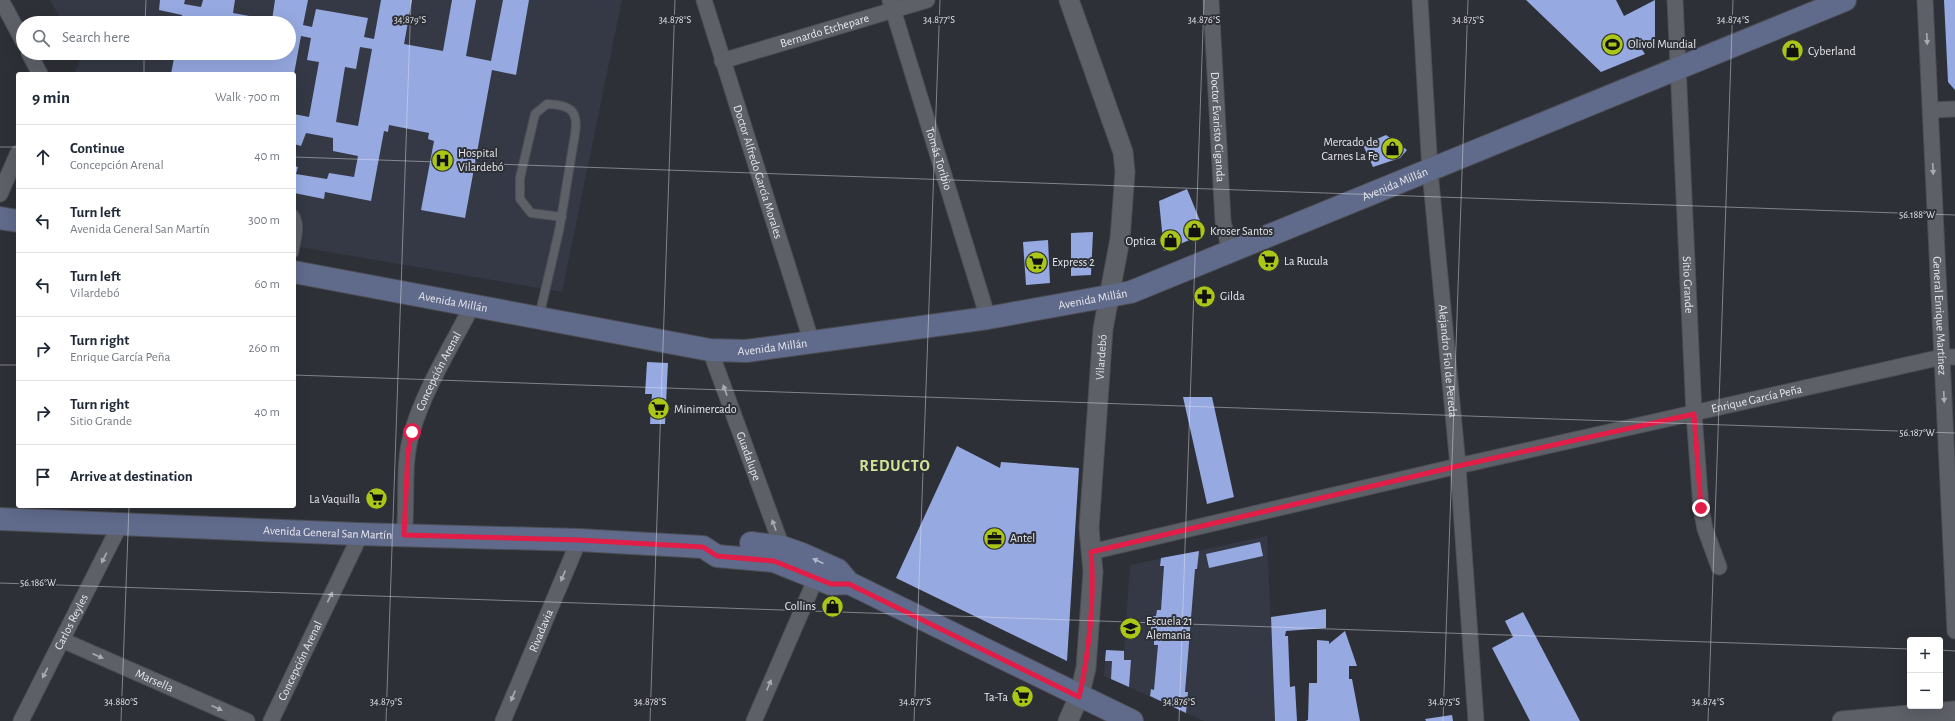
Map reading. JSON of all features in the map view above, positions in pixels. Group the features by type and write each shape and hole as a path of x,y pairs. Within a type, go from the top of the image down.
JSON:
{"main road":[{"name":"Avenida Millán","path":"296,272 710,350 746,352 988,318 1110,297 1131,292 1230,252 1430,171 1678,67 1845,0"},
{"path":"0,218 16,221"},
{"name":"Avenida General San Martín","path":"0,519 357,534 578,540 703,547 716,541 757,543 778,554 816,578 831,584 849,584"},
{"name":"Avenida General San Martín","path":"778,554 838,570 849,584 1079,697 1132,721"}],"street":[{"path":"2,0 16,27"},
{"name":"Doctor Alfredo García Morales","path":"704,0 812,343"},
{"name":"Bernardo Etchepare","path":"722,61 892,5 927,0"},
{"name":"Vilardebó","path":"1068,721 1079,697 1086,668 1093,572 1088,528 1103,329 1120,239 1124,172 1123,152 1069,0"},
{"name":"Doctor Evaristo Ciganda","path":"1211,0 1223,221 1230,252"},
{"name":"Alejandro Fiol de Pereda","path":"1420,0 1430,171 1458,466 1476,721"},
{"name":"Sitio Grande","path":"1675,0 1694,414 1701,508 1705,530 1720,567"},
{"name":"General Enrique Martínez","path":"1925,0 1931,110 1949,357 1955,631"},
{"name":"Tomás Toribio","path":"892,5 988,318"},
{"path":"33,60 39,72"},
{"path":"1931,110 1955,109"},
{"path":"0,194 16,158"},
{"name":"Concepción Arenal","path":"404,535 408,452 412,432 424,402 472,306"},
{"name":"Guadalupe","path":"710,350 778,554"},
{"name":"Enrique García Peña","path":"1091,552 1458,466 1949,357"},
{"name":"Carlos Reyles","path":"20,721 121,523"},
{"name":"Concepción Arenal","path":"271,721 357,542 357,534"},
{"name":"Rivadavia","path":"503,721 578,540"},
{"path":"754,721 816,578"},
{"name":"Marsella","path":"62,640 247,721"},
{"path":"1842,721 1955,712"}],"lane":[{"path":"539,318 562,217 577,122 573,112 564,105 547,104 535,114 520,178 520,199 531,213 562,217"},
{"path":"296,217 298,234 296,244"}],"shaded area":[{"name":"Hospital Vilardebó","path":"50,0 622,0 562,292 296,246 296,72 75,72 80,60 296,60 296,16 59,16"},
{"path":"1267,536 1275,721 1204,721 1104,676 1106,650 1124,650 1130,565"}],"building":[{"path":"160,0 185,0 184,4 201,7 203,0 235,0 233,13 250,16 182,16 159,10"},
{"path":"275,0 308,0 303,25 312,27 316,9 368,18 364,37 374,39 381,0 412,0 404,44 443,51 452,0 476,0 466,56 491,61 503,0 529,0 516,75 492,70 465,218 421,210 434,141 428,139 429,133 389,125 388,132 384,131 371,201 325,192 324,199 296,193 296,174 327,179 329,173 354,177 358,156 333,151 333,138 306,133 301,146 296,145 296,114 309,117 319,62 307,60 311,38 301,36 294,72 171,72 174,60 296,60 296,16 273,16","holes":["360,47 372,49 358,126 336,122 345,67 356,69"]},
{"path":"1526,0 1616,0 1624,16 1655,0 1655,39 1641,48 1645,54 1601,72"},
{"path":"1944,0 1955,0 1955,90 1948,82"},
{"path":"1386,135 1407,150 1400,158 1373,167 1363,145"},
{"path":"1187,189 1203,228 1201,235 1164,251 1159,201"},
{"path":"1093,232 1091,275 1071,276 1071,233"},
{"name":"Express 2","path":"1048,240 1050,283 1026,285 1023,242"},
{"path":"647,362 668,363 665,424 650,424 652,394 645,394"},
{"path":"1183,397 1212,397 1234,497 1207,504"},
{"name":"Antel","path":"957,446 1000,468 1001,462 1079,468 1067,661 896,578"},
{"path":"1260,542 1263,556 1209,568 1206,554"},
{"path":"1199,551 1197,569 1195,569 1185,692 1188,692 1186,713 1150,696 1151,689 1154,690 1158,645 1154,645 1154,639 1150,639 1152,616 1156,616 1157,610 1161,610 1164,566 1160,566 1161,558"},
{"path":"1326,609 1326,628 1286,631 1285,636 1288,636 1290,687 1295,686 1297,721 1275,721 1271,617"},
{"path":"1523,612 1580,721 1530,721 1492,648 1513,637 1505,621"},
{"path":"1345,631 1357,666 1349,666 1349,679 1352,679 1360,721 1305,721 1308,720 1309,683 1317,683 1317,640 1329,641 1329,644"},
{"path":"1106,650 1124,651 1124,660 1131,660 1129,687 1111,679 1112,661 1105,661"},
{"path":"1452,715 1453,721 1426,721 1425,719"}],"place":[{"name":"Olivol Mundial","path":"1613,44"},
{"name":"Cyberland","path":"1792,51"},
{"name":"Mercado de Carnes La Fe","path":"1393,149"},
{"name":"Hospital Vilardebó","path":"442,160"},
{"name":"Kroser Santos","path":"1194,231"},
{"name":"Optica","path":"1171,241"},
{"name":"La Rucula","path":"1268,261"},
{"name":"Express 2","path":"1037,262"},
{"name":"Gilda","path":"1205,296"},
{"name":"Minimercado","path":"658,409"},
{"name":"La Vaquilla","path":"376,499"},
{"name":"Antel","path":"995,538"},
{"name":"Collins","path":"832,606"},
{"name":"Escuela 21 Alemania","path":"1130,628"},
{"name":"Ta-Ta","path":"1023,697"}],"district":[{"name":"REDUCTO","path":"895,465"}],"route":[{"path":"412,432 408,452 404,535 578,540 703,547 717,556 756,558 774,561 831,584 849,584 1079,697 1086,668 1093,572 1091,552 1458,466 1694,414 1701,508"}]}
